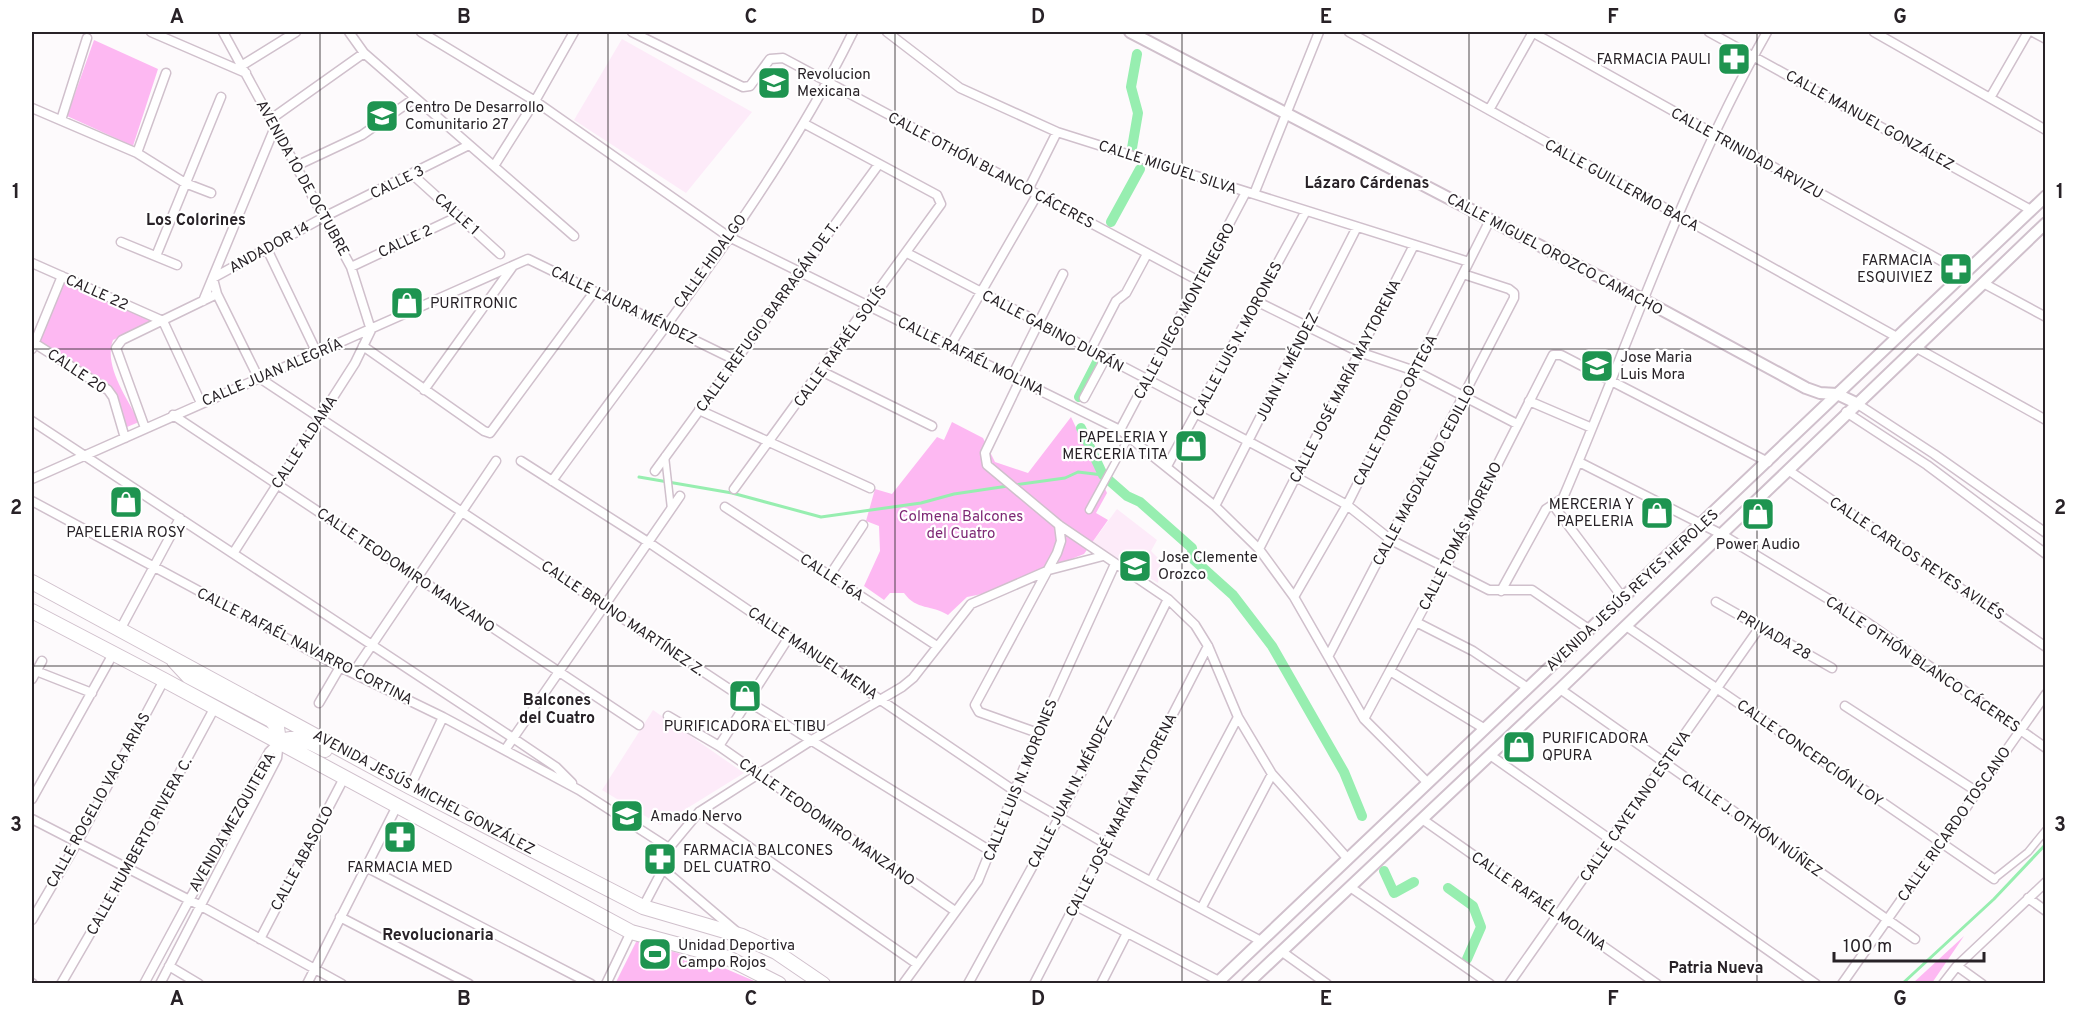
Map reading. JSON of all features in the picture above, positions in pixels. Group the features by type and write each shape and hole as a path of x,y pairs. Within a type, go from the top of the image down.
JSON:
{"main road":[{"name":"AVENIDA JESÚS MICHEL GONZÁLEZ","path":"32,582 167,653 410,787 643,908 742,936 776,952 823,984"},
{"name":"AVENIDA JESÚS MICHEL GONZÁLEZ","path":"32,611 215,707 631,932 728,958 779,984"},
{"path":"167,653 188,676 271,720 277,727 279,742 290,737 303,739 379,778 410,787"}],"street":[{"path":"151,32 243,69 296,32"},
{"name":"AVENIDA 1O DE OCTUBRE","path":"223,32 351,267 371,330"},
{"path":"349,32 364,53 574,236"},
{"name":"CALLE RAFAÉL MOLINA","path":"420,32 535,101 729,237 1120,430 1215,506 1259,549 1294,597 1364,719 1428,783"},
{"path":"494,166 535,101 574,32"},
{"name":"CALLE OTHÓN BLANCO CÁCERES","path":"632,32 743,87 750,86 770,59 779,57 1199,281"},
{"name":"CALLE HIDALGO","path":"552,480 729,237 805,124 853,32"},
{"name":"CALLE MIGUEL SILVA","path":"887,32 960,88 1057,132 1469,262"},
{"name":"CALLE MIGUEL OROZCO CAMACHO","path":"1130,32 1642,299 1806,388 1820,393 1836,394 1856,403 1935,454 2046,533"},
{"name":"CALLE DIEGO MONTENEGRO","path":"1120,430 1199,281 1250,193 1287,113 1319,32"},
{"name":"CALLE GUILLERMO BACA","path":"1350,32 1895,336"},
{"path":"1489,110 1533,32"},
{"name":"CALLE TRINIDAD ARVIZU","path":"1533,32 1963,273"},
{"name":"CALLE MANUEL GONZÁLEZ","path":"1709,32 2031,210"},
{"path":"1501,591 1542,515 1563,498 1642,299 1712,134 1767,32"},
{"path":"1874,32 2046,130"},
{"path":"1990,98 2028,32"},
{"path":"2033,32 2046,39"},
{"path":"61,120 87,38"},
{"path":"203,301 273,123 364,53"},
{"path":"136,153 166,73"},
{"path":"156,256 221,97"},
{"path":"296,166 362,135 415,98"},
{"path":"32,108 136,153 185,183 211,193"},
{"path":"805,124 879,164"},
{"path":"950,346 1033,192 1057,132"},
{"name":"CALLE 3","path":"324,217 470,145"},
{"name":"CALLE RAFAÉL SOLÍS","path":"734,489 939,208 941,201 937,195 879,164"},
{"name":"CALLE REFUGIO BARRAGÁN DE T.","path":"655,471 666,459 735,360 879,164"},
{"name":"CALLE 1","path":"413,175 500,254"},
{"name":"AVENIDA JESÚS REYES HEROLES","path":"1217,982 1767,462 1895,336 2046,196"},
{"name":"CALLE LUIS N. MORONES","path":"1167,466 1306,211"},
{"name":"CALLE 2","path":"351,267 459,216"},
{"name":"ANDADOR 14","path":"258,377 217,294 213,278 324,217"},
{"name":"CALLE TORIBIO ORTEGA","path":"1294,597 1347,505 1490,220"},
{"name":"AVENIDA JESÚS REYES HEROLES","path":"1247,984 1560,690 1846,412 2046,223"},
{"name":"JUAN N. MÉNDEZ","path":"1215,506 1357,227"},
{"path":"121,242 177,265"},
{"name":"CALLE JOSÉ MARÍA MAYTORENA","path":"1259,549 1414,245"},
{"path":"267,249 316,351"},
{"name":"CALLE GABINO DURÁN","path":"907,253 1147,381 1249,441 1347,505 1390,540 1489,590 1532,590 1590,630"},
{"path":"1090,351 1116,301 1126,292 1147,254"},
{"name":"CALLE LAURA MÉNDEZ","path":"513,266 521,260 534,260 594,292 735,360"},
{"name":"CALLE 22","path":"32,264 163,321"},
{"path":"424,390 513,266"},
{"name":"CALLE JUAN ALEGRÍA","path":"32,479 316,351 371,330 513,266"},
{"path":"1063,274 1039,322 985,453 987,465 1059,525 1168,599 1195,625 1208,646 1238,717 1272,774 1348,859"},
{"name":"CALLE MAGDALENO CEDILLO","path":"1329,655 1465,397 1514,298 1514,293 1463,274"},
{"path":"33,346 62,276"},
{"path":"1983,283 2046,317"},
{"path":"363,346 424,390 490,433 594,292"},
{"path":"145,428 116,348 122,340 217,294"},
{"path":"1256,301 1359,352 1415,371 1517,423"},
{"path":"163,321 201,403"},
{"name":"CALLE ALDAMA","path":"234,552 320,417 371,330"},
{"name":"CALLE 20","path":"33,346 110,392 125,438"},
{"path":"1915,347 2046,420"},
{"name":"CALLE TOMÁS MORENO","path":"1364,719 1445,568 1550,358 1557,354 1610,382"},
{"path":"1084,398 1105,359"},
{"path":"821,371 932,426"},
{"name":"CALLE BRUNO MARTÍNEZ Z.","path":"258,377 749,702 992,852"},
{"path":"1610,382 1767,462"},
{"path":"1820,393 1827,404 1846,412 1928,465 2046,554"},
{"path":"1528,401 1592,428"},
{"path":"699,410 870,488"},
{"name":"CALLE TEODOMIRO MANZANO","path":"174,415 639,725"},
{"name":"CALLE RAFAÉL NAVARRO CORTINA","path":"32,422 234,552 513,738 556,767 579,790"},
{"path":"1089,510 1129,437"},
{"path":"666,459 671,506"},
{"path":"353,673 496,461"},
{"name":"CALLE MANUEL MENA","path":"521,461 648,542 1016,792 1106,844"},
{"name":"CALLE OTHÓN BLANCO CÁCERES","path":"1579,462 1721,534 1868,623 2046,748"},
{"name":"CALLE CARLOS REYES AVILÉS","path":"1788,470 2046,646"},
{"path":"504,750 680,496"},
{"name":"CALLE RAFAÉL NAVARRO CORTINA","path":"32,501 340,667 443,717 579,790 669,848"},
{"path":"1553,505 1623,598"},
{"name":"CALLE 16A","path":"725,507 938,646"},
{"path":"120,628 180,518"},
{"path":"830,575 863,525"},
{"path":"1038,733 978,712 975,705 1060,547 1059,525"},
{"path":"643,908 663,869 669,848 699,812 912,678 971,604 1049,570 1103,555"},
{"name":"CALLE LUIS N. MORONES","path":"903,984 978,881 992,852 1038,733 1115,564"},
{"name":"CALLE JUAN N. MÉNDEZ","path":"968,984 1059,818 1168,599"},
{"name":"PRIVADA 28","path":"1716,602 1832,668"},
{"path":"1416,622 1473,651 1528,688"},
{"name":"CALLE CONCEPCIÓN LOY","path":"1626,626 1994,879"},
{"name":"CALLE CAYETANO ESTEVA","path":"1509,984 1760,627"},
{"path":"719,746 789,637"},
{"name":"CALLE JOSÉ MARÍA MAYTORENA","path":"1034,984 1208,646"},
{"path":"32,799 113,654"},
{"path":"42,661 34,675 92,693"},
{"path":"319,703 340,667"},
{"path":"1390,671 1485,729"},
{"name":"CALLE ROGELIO VACA ARIAS","path":"32,920 77,843 164,680"},
{"name":"CALLE J. OTHÓN NÚÑEZ","path":"1560,690 1915,939"},
{"name":"CALLE RICARDO TOSCANO","path":"1842,984 2046,694"},
{"path":"1845,706 1976,791"},
{"name":"CALLE HUMBERTO RIVERA C.","path":"61,984 127,870 215,707"},
{"name":"CALLE TEODOMIRO MANZANO","path":"668,716 719,746 757,775 955,911"},
{"path":"410,787 443,717"},
{"path":"1151,881 1238,717"},
{"name":"AVENIDA MEZQUITERA","path":"144,984 269,752 279,742"},
{"name":"AVENIDA MEZQUITERA","path":"160,984 277,758 279,742"},
{"path":"1490,755 1816,984"},
{"path":"1202,907 1272,774"},
{"name":"CALLE ABASOLO","path":"260,939 344,778"},
{"path":"307,984 397,806"},
{"path":"699,812 917,964"},
{"path":"32,819 127,870 201,906 342,984"},
{"name":"CALLE RAFAÉL MOLINA","path":"1422,819 1657,984"},
{"path":"1994,879 2028,852 2046,830"},
{"path":"1101,854 1261,941"},
{"path":"366,867 591,984"},
{"path":"663,869 742,936"},
{"path":"1943,984 1957,966 2046,882"},
{"path":"1350,887 1490,984"},
{"path":"2028,898 2046,911"},
{"path":"1074,905 1217,982"},
{"path":"340,917 469,984"},
{"path":"606,984 631,932"},
{"path":"1101,983 1127,933"},
{"path":"1281,951 1327,984"},
{"path":"169,966 199,984"},
{"path":"1957,966 1982,984"}],"shaded area":[{"path":"622,39 752,112 686,193 574,120"},
{"path":"1117,509 1157,540 1151,551 1161,561 1158,583 1092,543"},
{"path":"653,710 744,773 660,825 602,790"}],"green space":[{"path":"94,40 158,69 133,146 67,116"},
{"path":"63,281 154,321 113,340 111,350 111,361 118,382 139,422 127,427 112,388 38,340"},
{"name":"Colmena Balcones del Cuatro","path":"1071,417 1107,493 1096,513 1108,520 1084,554 982,594 967,597 948,615 919,605 904,593 890,593 884,600 864,586 880,551 879,526 866,521 875,489 892,494 937,437 944,440 952,422 983,438 995,462 1028,473"},
{"path":"1964,936 1932,983 1913,983"},
{"name":"Unidad Deportiva Campo Rojos","path":"637,940 724,968 759,983 615,984"}],"waterway":[{"path":"1132,148 1138,113 1131,87 1137,54"},
{"path":"1111,222 1140,169"},
{"path":"1079,397 1097,362"},
{"path":"1081,428 1103,475 1127,496 1140,502 1192,548 1193,559 1233,595 1272,646 1344,772 1362,816"},
{"path":"1015,485 1065,478 1078,472 1103,475"},
{"path":"639,477 732,493 821,517 921,503 954,494 1008,486"},
{"path":"1902,984 1994,899 2046,844"},
{"path":"1384,871 1394,893 1414,882"},
{"path":"1448,888 1473,906 1481,927 1467,959"}],"place":[{"name":"FARMACIA PAULI","path":"1734,59"},
{"name":"Revolucion Mexicana","path":"774,83"},
{"name":"Centro De Desarrollo Comunitario 27","path":"382,116"},
{"name":"FARMACIA ESQUIVIEZ","path":"1956,269"},
{"name":"PURITRONIC","path":"407,303"},
{"name":"Jose Maria Luis Mora","path":"1597,366"},
{"name":"PAPELERIA Y MERCERIA TITA","path":"1191,446"},
{"name":"PAPELERIA ROSY","path":"126,502"},
{"name":"MERCERIA Y PAPELERIA","path":"1657,513"},
{"name":"Power Audio","path":"1758,514"},
{"name":"Jose Clemente Orozco","path":"1135,566"},
{"name":"PURIFICADORA EL TIBU","path":"745,696"},
{"name":"PURIFICADORA QPURA","path":"1519,747"},
{"name":"Amado Nervo","path":"627,816"},
{"name":"FARMACIA MED","path":"400,837"},
{"name":"FARMACIA BALCONES DEL CUATRO","path":"660,859"},
{"name":"Unidad Deportiva Campo Rojos","path":"655,954"}],"district":[{"name":"Lázaro Cárdenas","path":"1367,182"},
{"name":"Los Colorines","path":"196,219"},
{"name":"Balcones del Cuatro","path":"557,708"},
{"name":"Revolucionaria","path":"438,934"},
{"name":"Patria Nueva","path":"1716,967"}]}
